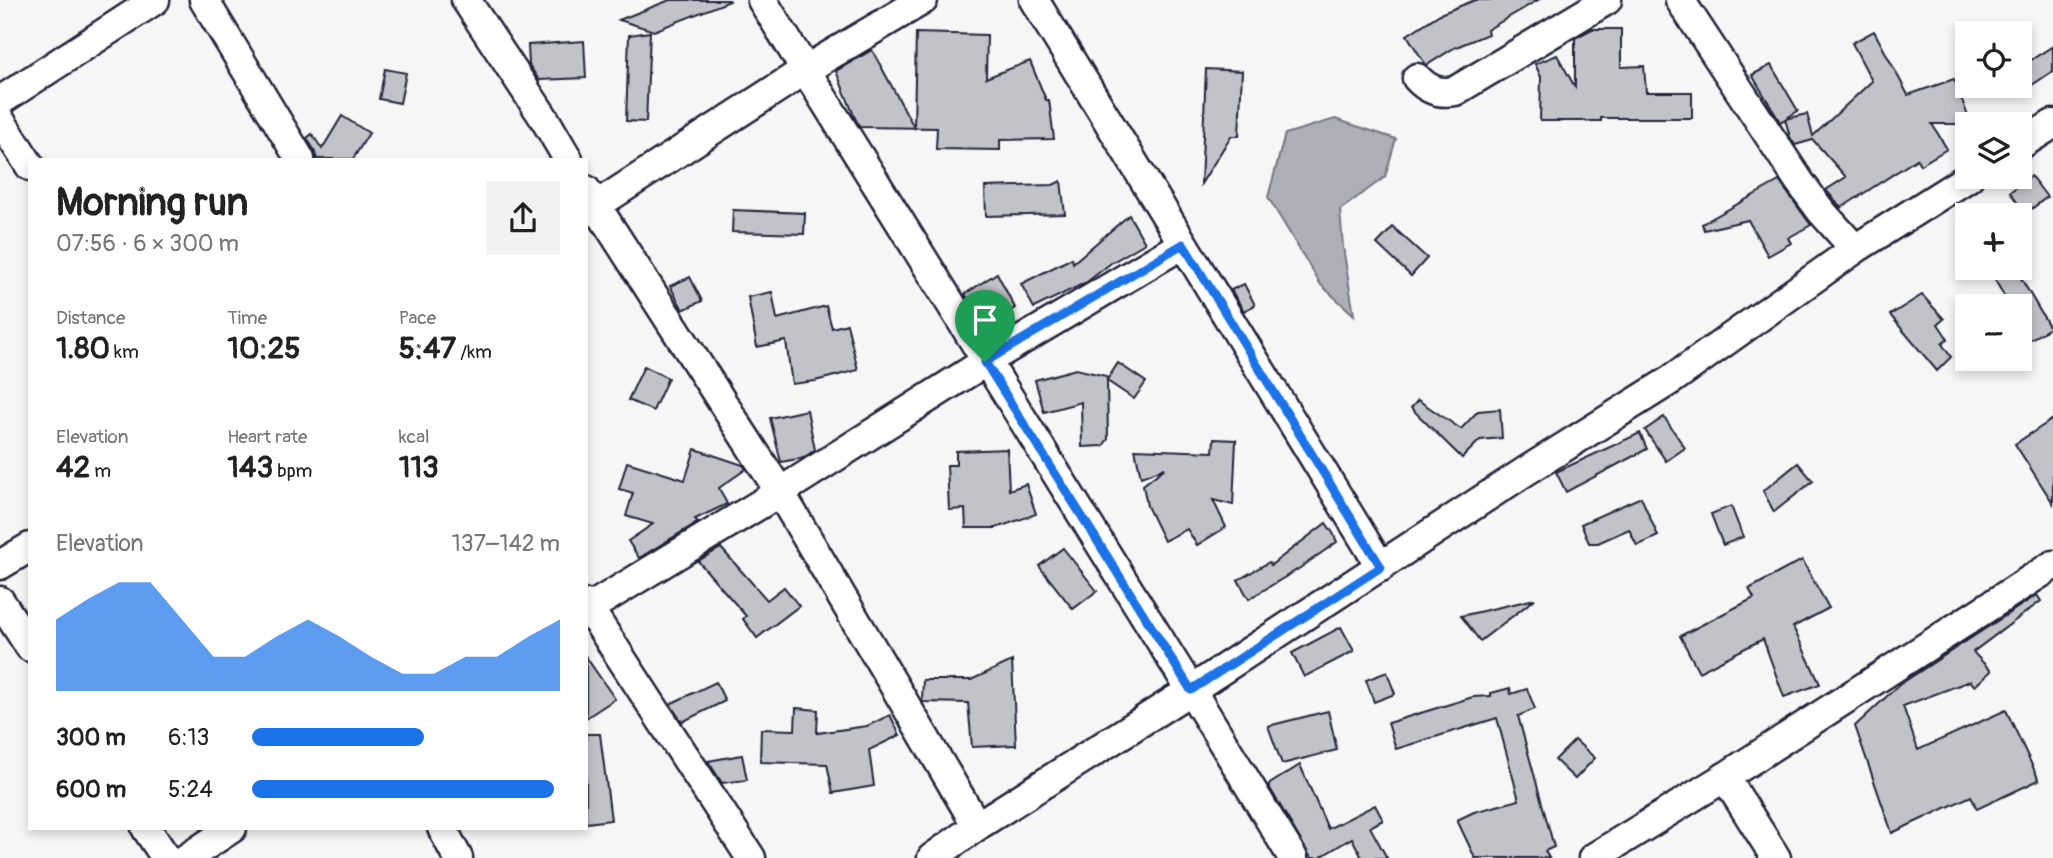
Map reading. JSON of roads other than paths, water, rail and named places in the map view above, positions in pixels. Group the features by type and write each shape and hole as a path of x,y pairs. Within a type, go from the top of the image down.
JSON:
{"street":[{"path":"0,101 155,0"},
{"path":"204,0 299,158"},
{"path":"466,0 567,158"},
{"path":"762,0 1293,858"},
{"path":"923,0 589,203 780,492 977,826"},
{"path":"1034,0 1381,567"},
{"path":"1417,78 1431,90 1455,91 1607,0"},
{"path":"1680,0 1799,181 1821,211 1855,248"},
{"path":"0,120 28,163"},
{"path":"2032,137 2053,124"},
{"path":"932,858 977,826 1381,567 1525,471 1671,380 1855,248 1955,186"},
{"path":"588,606 780,492 985,362 1183,244"},
{"path":"0,565 28,548"},
{"path":"1593,858 2050,572"},
{"path":"0,601 28,644"},
{"path":"588,609 751,858"},
{"path":"1725,777 1776,858"},
{"path":"147,830 166,858"},
{"path":"187,858 229,830"},
{"path":"443,830 458,858"}]}
